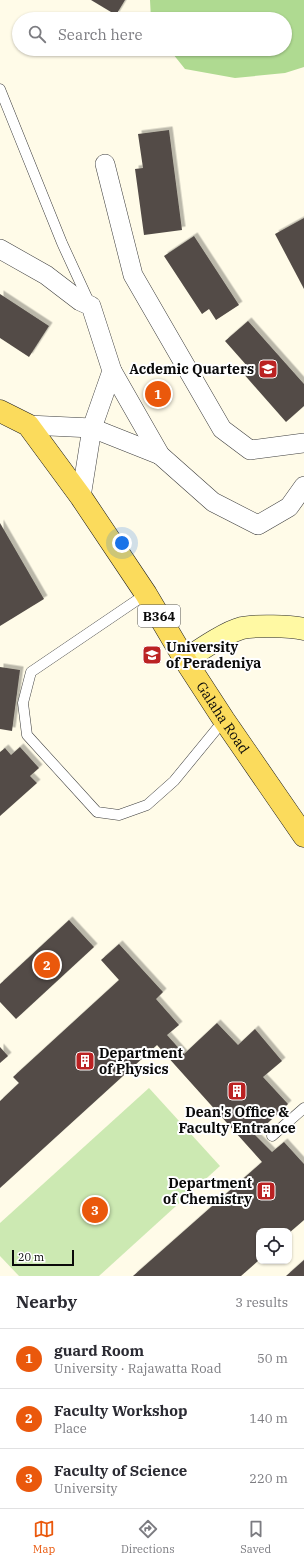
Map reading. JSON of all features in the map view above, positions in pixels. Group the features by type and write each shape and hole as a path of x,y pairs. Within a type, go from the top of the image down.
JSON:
{"main road":[{"name":"Galaha Road","path":"0,411 28,425 81,496 146,594 185,660 224,720 304,836"}],"street":[{"path":"105,164 133,275 222,429 250,450 304,443"},
{"path":"0,249 46,274 80,301 91,306 112,371 160,456"},
{"path":"81,496 92,428 112,371"},
{"path":"28,425 92,428 160,456 213,502 258,525 289,507 304,486"},
{"path":"185,660 212,643 242,628 304,628"}],"lane":[{"path":"0,90 62,243 91,306"},
{"path":"146,594 31,672 23,703 27,735 97,812 119,815 147,805 174,781 224,720"},
{"path":"272,1136 304,1108"}],"green space":[{"path":"150,0 304,0 304,67 285,73 235,78 185,69 175,56 292,56 292,12 151,12"},
{"path":"149,1088 220,1166 99,1276 19,1276 0,1256 0,1223"}],"building":[{"path":"91,0 125,0 118,12 111,12"},
{"path":"169,130 182,230 144,235 135,169 143,168 138,134"},
{"path":"304,218 304,289 275,234"},
{"path":"194,236 239,305 216,320 209,309 202,314 164,256"},
{"path":"0,294 49,326 29,357 0,338"},
{"name":"Acdemic Quarters","path":"248,321 304,384 304,406 286,422 242,372 248,367 225,341"},
{"path":"162,385 168,394 154,402 148,393"},
{"path":"0,523 44,599 0,626"},
{"path":"0,667 20,670 12,731 0,729"},
{"path":"20,747 39,768 30,776 37,783 0,816 0,752 5,748 11,755"},
{"path":"69,920 94,947 16,1019 0,1002 0,984"},
{"path":"119,944 163,992 156,999 179,1025 167,1035 184,1054 217,1023 238,1045 255,1029 282,1061 263,1077 288,1104 255,1135 272,1152 284,1142 304,1164 304,1220 292,1230 292,1228 256,1228 256,1263 241,1276 133,1276 262,1162 157,1045 0,1188 0,1101 19,1083 13,1077 119,980 101,960"},
{"path":"0,1047 8,1056 0,1063"},
{"path":"304,1260 304,1276 286,1276"}],"place":[{"name":"Acdemic Quarters","path":"268,369"},
{"name":"guard Room","path":"158,394"},
{"name":"University of Peradeniya","path":"152,655"},
{"name":"Faculty Workshop","path":"47,965"},
{"name":"Department of Physics","path":"85,1061"},
{"name":"Dean's Office & Faculty Entrance","path":"237,1091"},
{"name":"Department of Chemistry","path":"266,1191"},
{"name":"Faculty of Science","path":"95,1210"}]}
